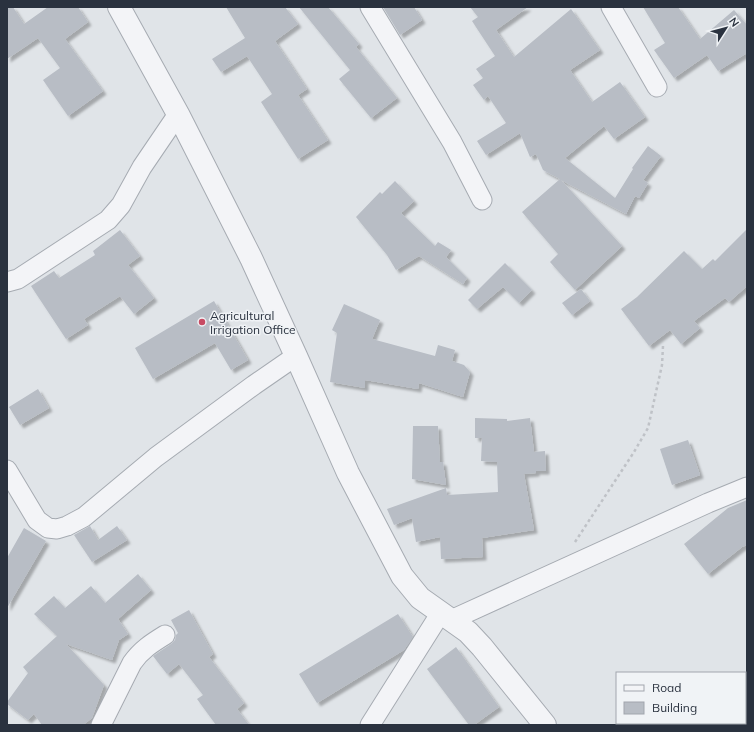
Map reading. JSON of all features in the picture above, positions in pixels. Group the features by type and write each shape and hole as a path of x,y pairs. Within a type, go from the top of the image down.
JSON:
{"street":[{"path":"119,7 178,114 251,258 348,473 402,576 420,598 468,632 482,647 545,725"},
{"path":"370,7 452,142 482,200"},
{"path":"611,7 657,87"},
{"path":"7,282 18,279 108,220 121,205 142,166 178,114"},
{"path":"7,470 38,520 48,528 57,529 67,526 84,517 156,457 296,356"},
{"path":"370,725 446,617 557,572 700,506 747,487"},
{"path":"101,725 137,655 143,649 165,635"}],"path":[{"path":"557,572 582,530 648,428 662,364 663,346"}],"building":[{"path":"7,7 13,7 24,24 48,7 78,7 88,22 65,39 103,91 68,116 43,80 60,68 38,38 7,59"},
{"path":"226,7 285,7 298,24 275,41 307,89 298,95 328,140 298,159 261,102 272,94 247,56 221,72 212,59 245,38"},
{"path":"299,7 328,7 359,44 356,47 397,98 371,118 339,79 350,70"},
{"path":"383,7 414,7 422,20 400,35"},
{"path":"470,7 528,7 496,30 514,57 571,9 600,50 570,70 592,102 620,82 645,117 614,139 604,126 565,158 615,198 633,169 632,168 648,146 661,156 643,180 648,183 639,198 635,196 626,214 561,180 622,246 575,290 550,262 558,254 522,212 560,179 543,170 536,154 530,157 520,133 486,155 477,141 506,123 488,96 484,100 473,85 483,78 476,69 495,56 472,21 478,17"},
{"path":"643,7 678,7 700,39 734,10 747,25 747,53 718,71 707,55 674,78 654,50 665,43"},
{"path":"395,181 414,201 401,213 435,246 438,242 451,250 446,257 467,278 463,284 419,256 396,270 387,255 356,217 380,192 382,194"},
{"path":"747,229 747,286 729,302 725,298 694,321 700,328 681,344 670,330 649,346 621,309 637,297 684,251 702,269 713,259 715,261"},
{"path":"120,230 140,256 128,265 154,298 134,314 120,296 84,319 88,325 66,339 31,286 54,271 59,278 95,255 93,251"},
{"path":"505,263 532,290 519,303 503,287 477,309 468,300"},
{"path":"581,289 590,301 572,315 562,303"},
{"name":"Agricultural Irrigation Office","path":"214,301 248,360 231,370 215,343 153,379 135,348"},
{"path":"344,304 380,320 372,339 435,356 438,345 455,350 452,361 464,365 470,372 463,397 419,383 418,389 365,380 365,388 330,382 337,333 332,330"},
{"path":"38,389 49,408 20,425 9,407"},
{"path":"475,418 507,419 507,421 530,418 534,452 545,451 546,471 536,471 536,473 524,474 534,530 482,538 483,557 441,559 440,537 416,542 412,518 394,525 387,509 446,488 447,495 498,492 497,462 481,461 482,438 475,438"},
{"path":"413,426 438,426 440,462 443,462 446,485 412,479"},
{"path":"688,440 700,475 672,485 660,449"},
{"path":"747,500 747,545 742,547 708,574 684,544 728,508"},
{"path":"90,526 98,540 117,526 127,540 92,562 74,535"},
{"path":"24,528 46,541 7,608 7,558"},
{"path":"138,574 151,590 118,619 128,634 119,640 112,660 66,644 104,685 92,718 83,725 42,725 34,714 28,720 7,704 28,673 23,667 57,636 34,614 54,596 65,608 91,586 105,603"},
{"path":"189,610 213,654 209,657 244,703 237,709 249,725 216,725 197,699 203,695 179,664 167,674 153,656 175,640 178,633 171,620"},
{"path":"398,614 413,637 404,650 317,703 299,674"},
{"path":"456,647 499,707 474,725 469,725 427,669"}],"place":[{"name":"Agricultural Irrigation Office","path":"202,322"}]}
